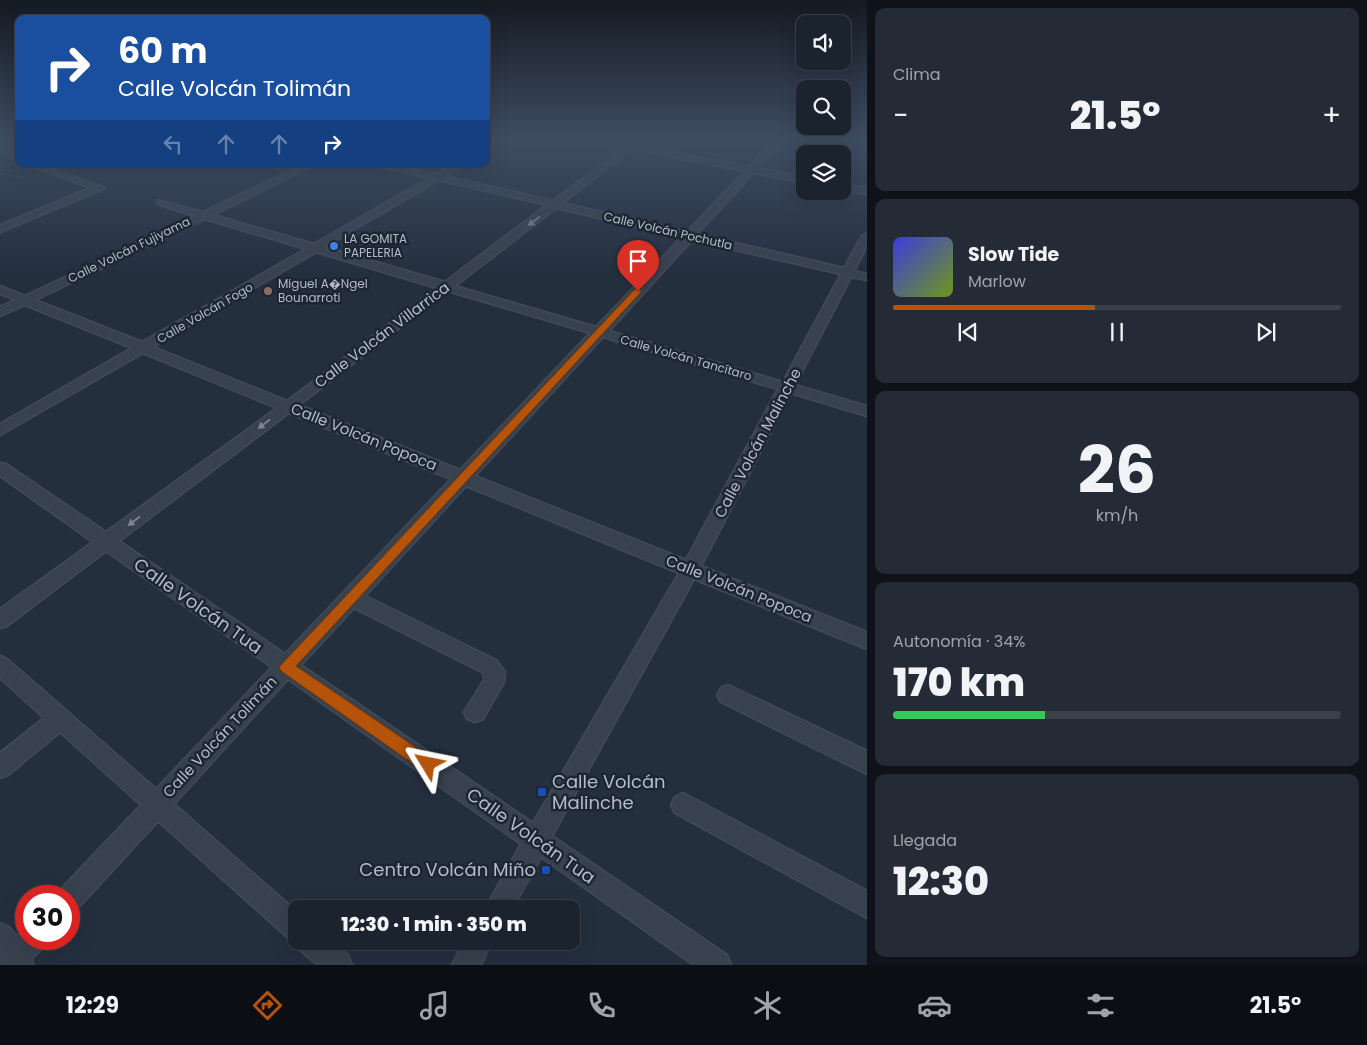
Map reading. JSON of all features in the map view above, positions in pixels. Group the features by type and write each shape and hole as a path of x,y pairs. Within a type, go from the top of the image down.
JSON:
{"street":[{"path":"0,229 100,188 86,183"},
{"name":"Calle Volcán Fujiyama","path":"0,312 271,183"},
{"name":"Calle Volcán Fogo","path":"0,430 428,183"},
{"name":"Calle Volcán Pochutla","path":"464,183 867,278"},
{"name":"Calle Volcán Villarrica","path":"0,620 288,407 582,183"},
{"name":"Calle Volcán Tolimán","path":"80,887 738,183"},
{"path":"851,188 867,191"},
{"name":"Calle Volcán Tancítaro","path":"160,202 867,411"},
{"name":"Calle Volcán Malinche","path":"503,900 690,569 788,388 867,236"},
{"name":"Calle Volcán Popoca","path":"0,290 867,641"},
{"name":"Calle Volcán Tua","path":"0,468 717,965"},
{"path":"351,598 489,666 495,672 494,682 475,712"},
{"path":"0,665 288,921"},
{"path":"728,696 867,763"},
{"path":"0,768 60,718"},
{"path":"683,805 867,905"},
{"path":"321,950 338,965"},
{"path":"466,965 474,950"}],"place":[{"name":"LA GOMITA PAPELERIA","path":"334,246"},
{"name":"Miguel A�Ngel Bounarroti","path":"268,291"},
{"name":"Calle Volcán Malinche","path":"542,792"},
{"name":"Centro Volcán Miño","path":"546,870"}],"route":[{"path":"428,764 286,667 638,291"}]}
